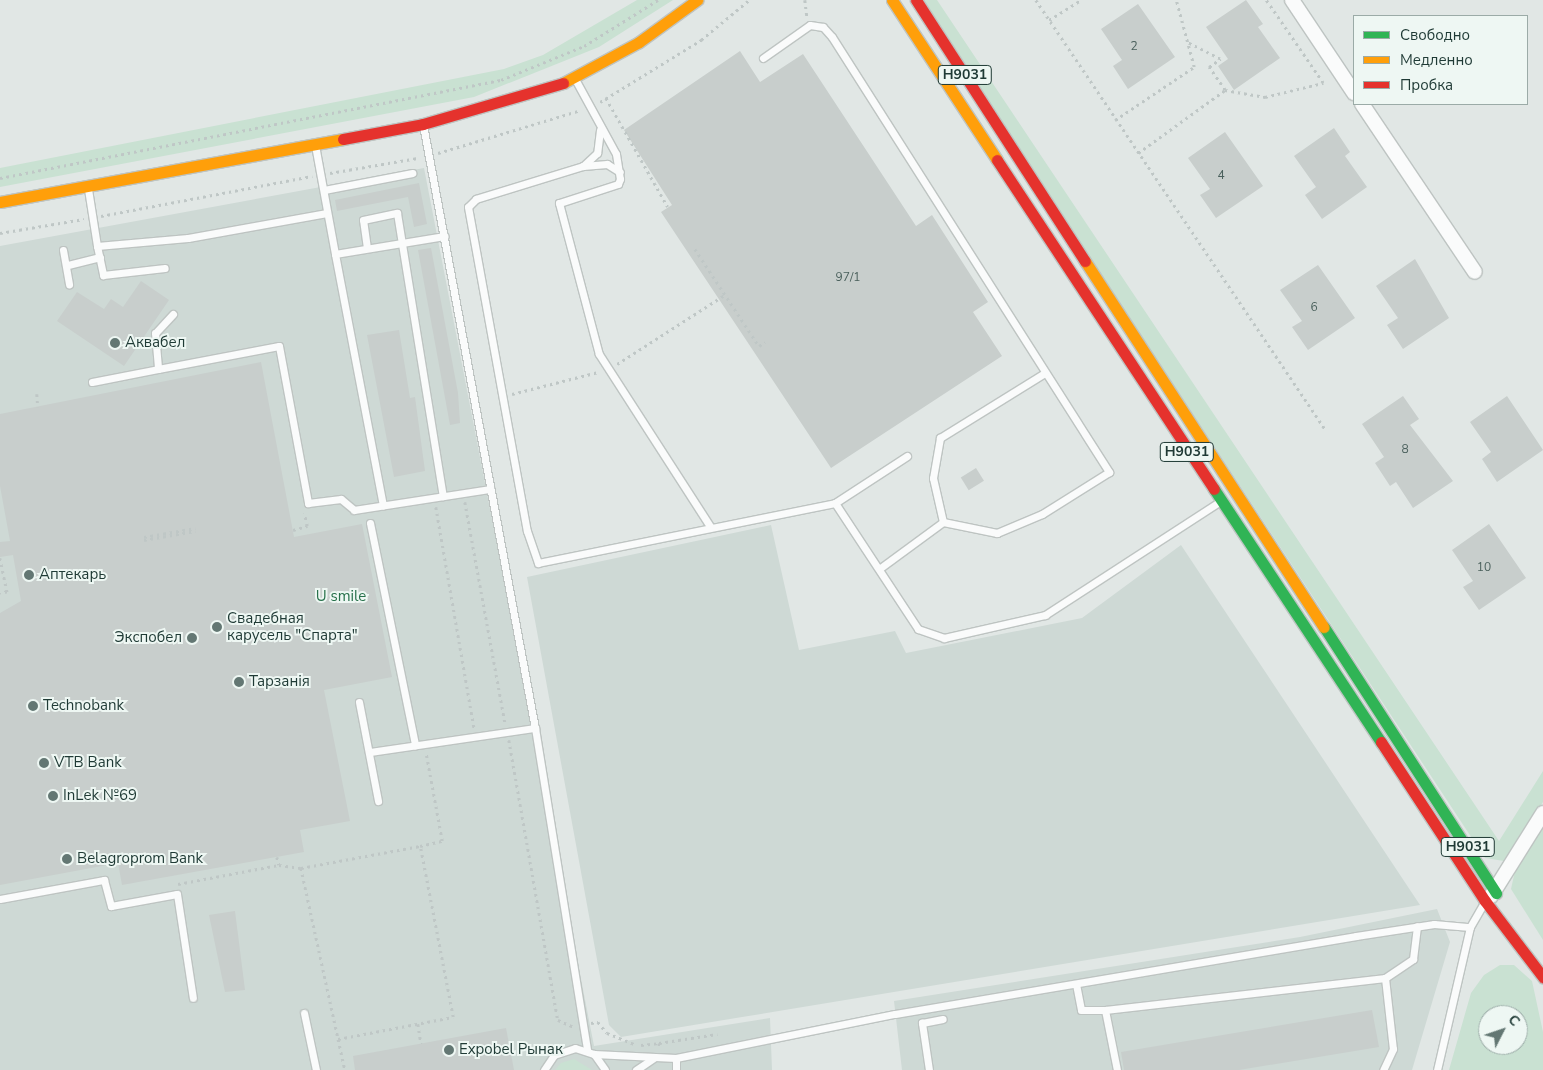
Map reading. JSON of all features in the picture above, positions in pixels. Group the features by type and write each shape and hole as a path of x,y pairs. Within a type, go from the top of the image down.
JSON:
{"main road":[{"path":"0,202 423,124 526,96 574,77 639,42 697,0"},
{"name":"Н9031","path":"892,0 1485,902 1543,976"},
{"name":"Н9031","path":"916,0 1495,891 1543,976"}],"street":[{"path":"1292,0 1353,92"},
{"path":"1363,105 1475,272"},
{"path":"1485,902 1495,891 1543,813"}],"lane":[{"path":"763,58 810,26 822,27 832,37 1109,472 1042,514 997,533 943,522 879,569"},
{"path":"574,77 600,130 616,154 620,172 618,184 559,203 599,354 710,526"},
{"path":"423,124 535,728 583,1025 591,1052 605,1070"},
{"path":"583,166 597,153 600,130"},
{"path":"315,144 383,505"},
{"path":"620,172 607,164 583,166 476,199 468,207 527,531 538,563 710,526 835,503 907,456"},
{"path":"324,190 412,173"},
{"path":"87,186 102,275 166,268"},
{"path":"97,246 188,238 327,213"},
{"path":"367,248 363,220 397,213 443,496"},
{"path":"335,254 445,236"},
{"path":"63,250 68,265 69,284"},
{"path":"68,265 100,257"},
{"path":"158,370 155,333 173,314"},
{"path":"92,382 279,346 308,503 342,498 354,510 490,489"},
{"path":"943,522 933,478 940,438 1045,373"},
{"path":"835,503 918,629 944,638 1045,614 1234,492"},
{"path":"370,523 415,745"},
{"path":"359,702 378,801"},
{"path":"370,752 535,728"},
{"path":"0,899 104,880 111,906 177,894 193,998"},
{"path":"1437,1070 1470,927 1485,902"},
{"path":"544,1070 562,1050 676,1058 1076,984 1417,926 1470,927"},
{"path":"1076,984 1081,1010 1105,1010 1385,978 1413,958 1417,926"},
{"path":"1383,1070 1392,1049 1385,978"},
{"path":"1105,1010 1117,1070"},
{"path":"304,1013 316,1070"},
{"path":"929,1070 922,1023 943,1018"},
{"path":"636,1070 658,1058"},
{"path":"676,1058 676,1070"}],"path":[{"path":"0,178 502,80 584,46 658,0"},
{"path":"805,0 803,8 810,26"},
{"path":"1036,0 1324,429"},
{"path":"1049,20 1081,0"},
{"path":"1115,120 1194,67 1176,0"},
{"path":"1187,42 1220,59 1209,67 1225,90 1265,97 1324,83 1266,0"},
{"path":"1138,153 1225,90"},
{"path":"606,98 668,207"},
{"path":"695,249 759,346 765,342"},
{"path":"503,396 608,369 726,294"},
{"path":"36,394 38,407"},
{"path":"463,493 558,1020 571,1028 598,1022 607,1033 637,1045 717,1034"},
{"path":"434,498 476,736"},
{"path":"293,530 307,526 303,506 308,503"},
{"path":"144,539 195,530"},
{"path":"0,558 7,592 0,593"},
{"path":"174,884 279,864 300,868 420,846"},
{"path":"277,857 279,864"},
{"path":"300,868 345,1070"},
{"path":"338,1038 452,1017"},
{"path":"418,1024 421,1044"},
{"path":"658,1058 659,1043"}],"shaded area":[{"path":"424,168 594,1046 770,1018 772,1070 0,1070 0,246"},
{"path":"771,525 799,650 895,631 906,653 1082,618 1181,545 1420,905 621,1037 609,1025 527,577"},
{"path":"1437,909 1450,942 1412,1070 902,1070 894,1001 1300,937"}],"green space":[{"path":"637,0 673,0 599,47 474,97 0,187 0,168 504,69 543,55"},
{"path":"920,0 937,0 1499,841 1543,771 1543,802 1504,861 1485,858"},
{"path":"1543,826 1543,940 1511,889 1515,871"},
{"path":"1500,965 1514,965 1532,981 1543,1032 1543,1070 1449,1070 1471,993 1484,975"},
{"path":"574,1059 592,1070 555,1070 561,1063"}],"building":[{"path":"1246,0 1263,24 1258,27 1280,58 1234,90 1218,66 1228,59 1206,27"},
{"path":"1138,4 1175,57 1128,89 1113,66 1122,60 1101,29"},
{"path":"740,51 760,82 803,54 916,226 932,215 988,302 973,312 1002,356 831,468 661,212 672,205 624,130"},
{"path":"1334,128 1350,152 1345,156 1367,187 1322,219 1305,195 1316,187 1294,156"},
{"path":"1225,132 1263,186 1216,218 1200,195 1210,189 1188,158"},
{"path":"419,183 427,224 414,227 408,197 337,211 335,200"},
{"path":"431,248 458,393 460,423 450,425 418,250"},
{"path":"1415,259 1449,318 1403,349 1387,325 1398,318 1376,286"},
{"path":"1318,265 1355,318 1308,350 1292,327 1302,321 1280,290"},
{"name":"Аквабел","path":"141,281 169,300 124,366 57,321 77,292 104,309 111,299 123,307"},
{"path":"399,330 410,398 415,397 425,471 394,477 367,335"},
{"name":"Экспобел","path":"261,362 294,537 362,524 392,677 324,690 350,821 300,830 304,852 122,885 118,863 0,885 0,613 21,601 13,555 0,557 0,542 10,541 0,486 0,414"},
{"path":"1403,396 1419,419 1410,425 1453,481 1413,508 1396,482 1390,486 1375,463 1384,457 1362,424"},
{"path":"1507,396 1543,450 1497,482 1482,459 1491,452 1470,422"},
{"path":"976,468 984,481 969,490 961,478"},
{"path":"1489,524 1526,578 1479,610 1463,587 1473,581 1452,550"},
{"path":"235,911 245,990 225,992 209,915"},
{"path":"1372,1010 1379,1047 1239,1070 1124,1070 1121,1052"},
{"name":"Expobel Рынак","path":"506,1028 514,1070 355,1070 353,1056"}],"traffic: fast":[{"path":"1214,489 1381,742"},
{"path":"1324,627 1496,893"}],"traffic: slow":[{"path":"563,83 639,42 697,0"},
{"path":"892,0 997,160"},
{"path":"0,202 343,139"},
{"path":"1085,261 1324,627"}],"traffic: jam":[{"path":"916,0 1085,261"},
{"path":"343,139 423,124 563,83"},
{"path":"997,160 1214,489"},
{"path":"1381,742 1485,901 1543,977"}],"place":[{"name":"Аквабел","path":"115,343"},
{"name":"Аптекарь","path":"29,575"},
{"name":"Свадебная карусель \"Спарта\"","path":"217,627"},
{"name":"Экспобел","path":"192,638"},
{"name":"Тарзанія","path":"239,682"},
{"name":"Technobank","path":"33,706"},
{"name":"VTB Bank","path":"44,763"},
{"name":"InLek №69","path":"53,796"},
{"name":"Belagroprom Bank","path":"67,859"},
{"name":"Expobel Рынак","path":"449,1050"}],"park label":[{"name":"U smile","path":"341,597"}]}
